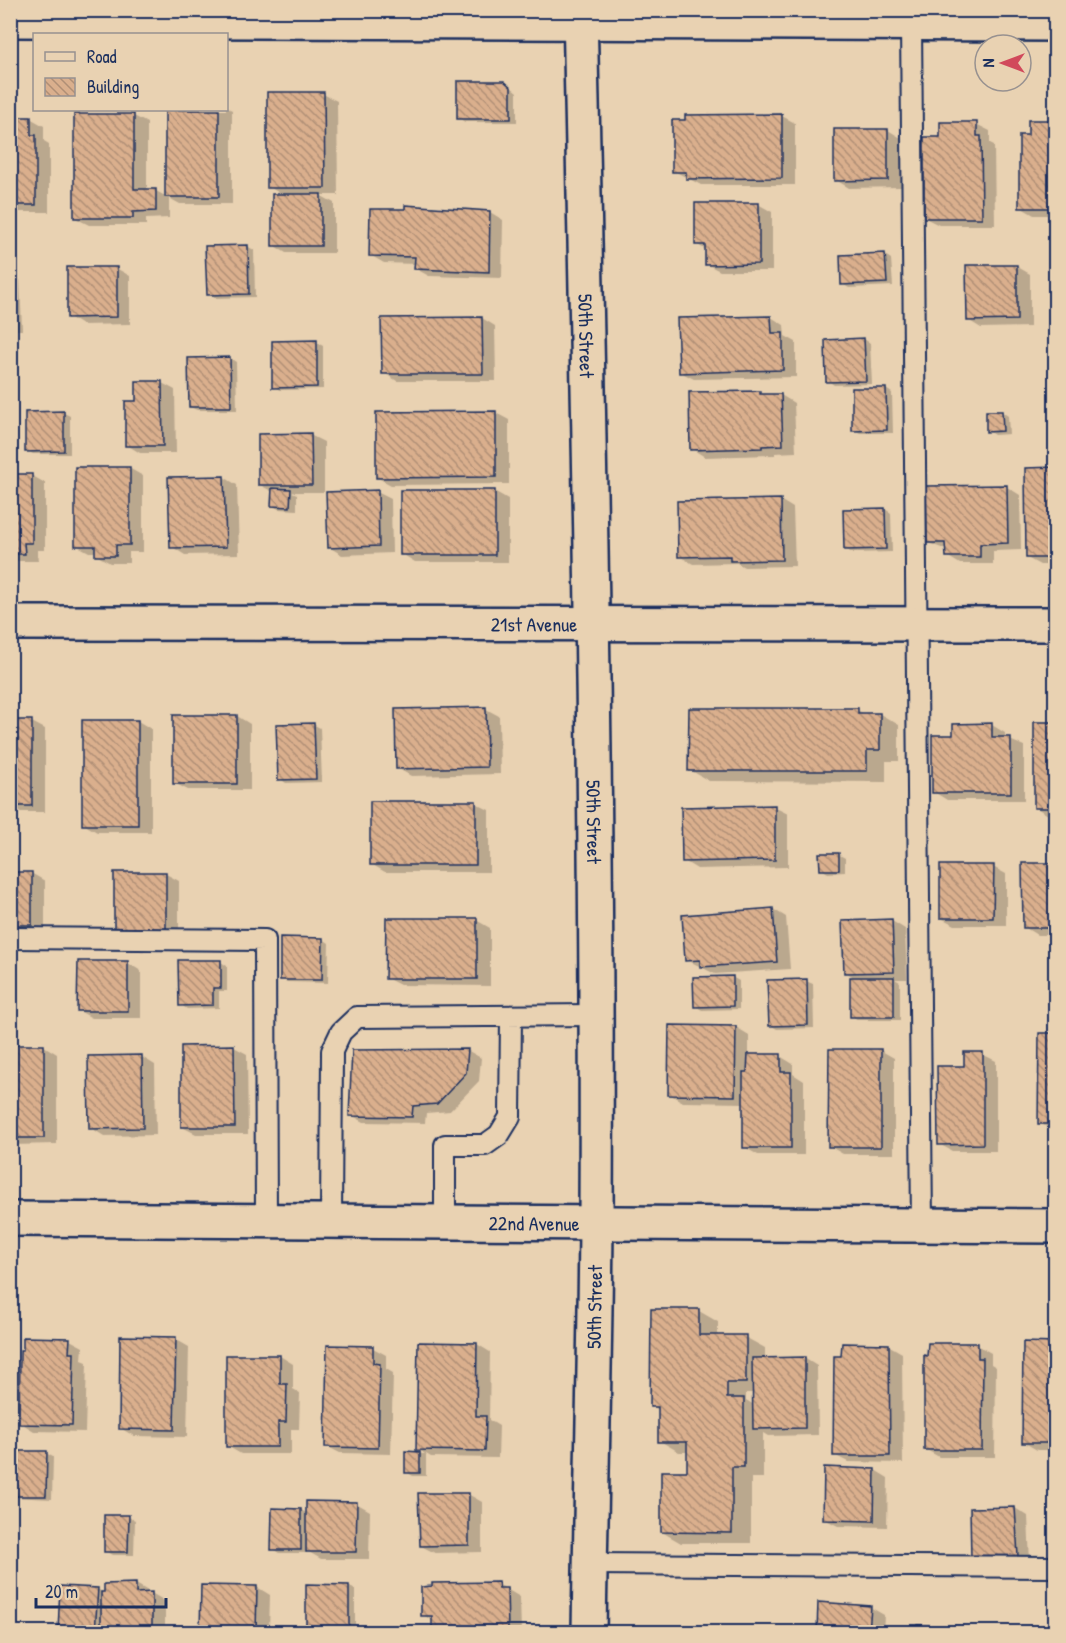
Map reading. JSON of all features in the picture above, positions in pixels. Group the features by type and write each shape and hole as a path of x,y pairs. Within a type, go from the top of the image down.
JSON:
{"street":[{"path":"10,20 249,16 580,17 911,25 1056,24"},
{"name":"50th Street","path":"580,17 593,622 596,1224 589,1632"},
{"name":"21st Avenue","path":"10,623 1056,624"},
{"name":"22nd Avenue","path":"10,1219 1056,1226"}],"lane":[{"path":"911,25 922,1225"},
{"path":"10,938 265,940 266,1221"},
{"path":"331,1222 332,1051 341,1032 357,1017 595,1015"},
{"path":"445,1223 445,1145 485,1145 499,1136 510,1117 511,1016"},
{"path":"590,1564 1056,1567"}],"building":[{"path":"457,81 504,81 511,87 511,119 457,119"},
{"path":"267,92 324,92 325,188 267,188"},
{"path":"165,111 219,111 219,197 165,197"},
{"path":"74,114 134,114 134,189 156,189 156,211 133,212 133,218 74,218"},
{"path":"782,114 782,178 686,179 686,172 672,172 672,120 685,120 685,115"},
{"path":"10,117 31,117 31,135 36,135 36,205 10,205"},
{"path":"1028,120 1056,120 1056,208 1019,208 1019,135 1028,135"},
{"path":"940,122 977,122 977,136 981,136 982,218 924,218 924,137 940,137"},
{"path":"834,129 888,129 888,180 834,181"},
{"path":"272,194 321,194 321,246 272,246"},
{"path":"695,203 759,203 759,264 705,265 705,245 695,245"},
{"path":"405,205 490,211 489,272 414,269 415,257 369,256 370,209 405,209"},
{"path":"248,245 249,294 207,295 205,246"},
{"path":"885,253 887,283 841,285 840,255"},
{"path":"966,265 1017,265 1017,320 967,321"},
{"path":"67,267 117,267 117,317 67,318"},
{"path":"771,316 772,333 783,333 783,370 679,373 677,318"},
{"path":"482,317 483,374 382,374 381,318"},
{"path":"864,338 866,381 826,382 825,340"},
{"path":"317,340 317,387 272,388 272,341"},
{"path":"230,357 231,407 189,407 188,358"},
{"path":"136,381 162,381 163,446 125,446 125,401 136,401"},
{"path":"852,388 886,388 887,430 852,431"},
{"path":"760,391 760,394 781,394 783,445 762,446 762,448 690,450 689,392"},
{"path":"64,411 64,451 25,452 25,412"},
{"path":"496,411 496,477 376,478 376,412"},
{"path":"986,411 1002,411 1003,431 986,432"},
{"path":"311,433 312,485 258,485 258,434"},
{"path":"75,467 130,467 130,545 116,545 116,556 95,556 95,546 75,546"},
{"path":"1056,467 1056,558 1026,558 1025,468"},
{"path":"10,474 32,474 32,543 24,543 25,554 10,554"},
{"path":"224,476 226,547 170,548 168,477"},
{"path":"1007,485 1008,543 980,544 980,557 946,557 945,543 927,543 926,486"},
{"path":"272,488 291,489 290,507 271,506"},
{"path":"378,490 379,546 328,548 326,492"},
{"path":"400,490 495,490 495,555 400,555"},
{"path":"781,499 782,560 730,561 730,556 678,557 677,501"},
{"path":"885,508 886,549 844,550 843,509"},
{"path":"486,707 487,767 396,769 395,709"},
{"path":"689,708 858,708 858,713 880,713 880,750 867,750 867,771 688,771"},
{"path":"173,715 237,715 237,784 173,784"},
{"path":"10,720 32,720 32,806 10,806"},
{"path":"82,720 138,720 138,825 82,825"},
{"path":"1034,722 1056,722 1056,808 1034,808"},
{"path":"314,723 316,779 278,780 276,724"},
{"path":"992,723 992,737 1011,737 1011,793 932,793 932,735 953,735 953,724"},
{"path":"370,801 476,801 476,865 370,865"},
{"path":"775,805 775,860 682,862 681,807"},
{"path":"819,853 839,853 839,870 820,870"},
{"path":"1022,863 1056,863 1056,928 1023,928"},
{"path":"940,865 994,865 993,918 940,918"},
{"path":"10,872 32,872 32,925 10,925"},
{"path":"114,872 166,872 166,929 114,930"},
{"path":"773,908 777,962 700,967 700,960 685,961 682,915"},
{"path":"386,918 477,918 477,979 385,979"},
{"path":"892,919 894,972 844,973 842,921"},
{"path":"280,937 323,938 322,980 280,980"},
{"path":"178,960 221,960 221,988 213,988 213,1005 179,1006"},
{"path":"78,961 128,961 128,1011 77,1011"},
{"path":"733,976 733,1006 694,1007 693,977"},
{"path":"850,977 894,977 894,1017 850,1017"},
{"path":"807,979 808,1025 769,1026 767,980"},
{"path":"669,1025 736,1026 735,1096 668,1095"},
{"path":"1039,1033 1056,1033 1056,1124 1038,1124"},
{"path":"10,1045 44,1045 44,1138 10,1138"},
{"path":"234,1045 235,1127 181,1127 181,1046"},
{"path":"468,1049 466,1073 437,1104 413,1106 412,1117 349,1116 352,1050"},
{"path":"829,1049 881,1049 881,1147 828,1147"},
{"path":"964,1052 983,1052 983,1144 938,1145 937,1066 964,1066"},
{"path":"748,1054 781,1054 781,1072 791,1072 791,1148 743,1148 743,1072 747,1072"},
{"path":"142,1055 143,1128 89,1129 88,1056"},
{"path":"651,1309 699,1309 699,1335 746,1335 746,1383 727,1383 727,1398 744,1398 744,1467 732,1467 732,1533 661,1532 661,1471 687,1471 687,1442 658,1442 658,1407 650,1407"},
{"path":"120,1336 176,1337 174,1430 119,1429"},
{"path":"23,1337 70,1338 69,1353 74,1353 72,1425 19,1424 20,1350 23,1350"},
{"path":"418,1342 477,1343 476,1416 486,1416 485,1451 416,1450"},
{"path":"1023,1342 1056,1343 1056,1443 1022,1443"},
{"path":"842,1343 889,1344 890,1456 833,1456 834,1356 841,1356"},
{"path":"928,1343 978,1343 978,1358 983,1358 982,1450 924,1450 924,1355 927,1356"},
{"path":"327,1345 373,1346 373,1363 380,1364 378,1448 325,1447"},
{"path":"226,1355 280,1355 280,1384 287,1384 286,1422 278,1422 278,1447 226,1447"},
{"path":"805,1357 805,1428 753,1429 752,1358"},
{"path":"10,1451 47,1451 46,1496 10,1496"},
{"path":"405,1451 420,1452 420,1473 405,1473"},
{"path":"824,1467 875,1469 874,1521 823,1520"},
{"path":"418,1493 469,1493 469,1545 420,1546"},
{"path":"306,1501 357,1502 356,1552 306,1552"},
{"path":"1015,1507 1018,1556 971,1558 970,1508"},
{"path":"272,1508 301,1509 301,1550 271,1550"},
{"path":"104,1515 129,1515 128,1552 104,1552"},
{"path":"498,1582 499,1588 507,1588 508,1629 498,1629 498,1632 432,1632 432,1616 421,1616 421,1587 432,1586 432,1583"},
{"path":"136,1583 136,1593 152,1592 152,1632 101,1632 101,1592 104,1592 104,1584"},
{"path":"306,1584 349,1585 349,1629 306,1629"},
{"path":"201,1585 257,1586 256,1632 200,1632"},
{"path":"60,1586 98,1588 95,1632 58,1632"},
{"path":"818,1602 871,1606 869,1632 817,1632"},
{"path":"917,1625 960,1626 960,1632 917,1632"}]}
